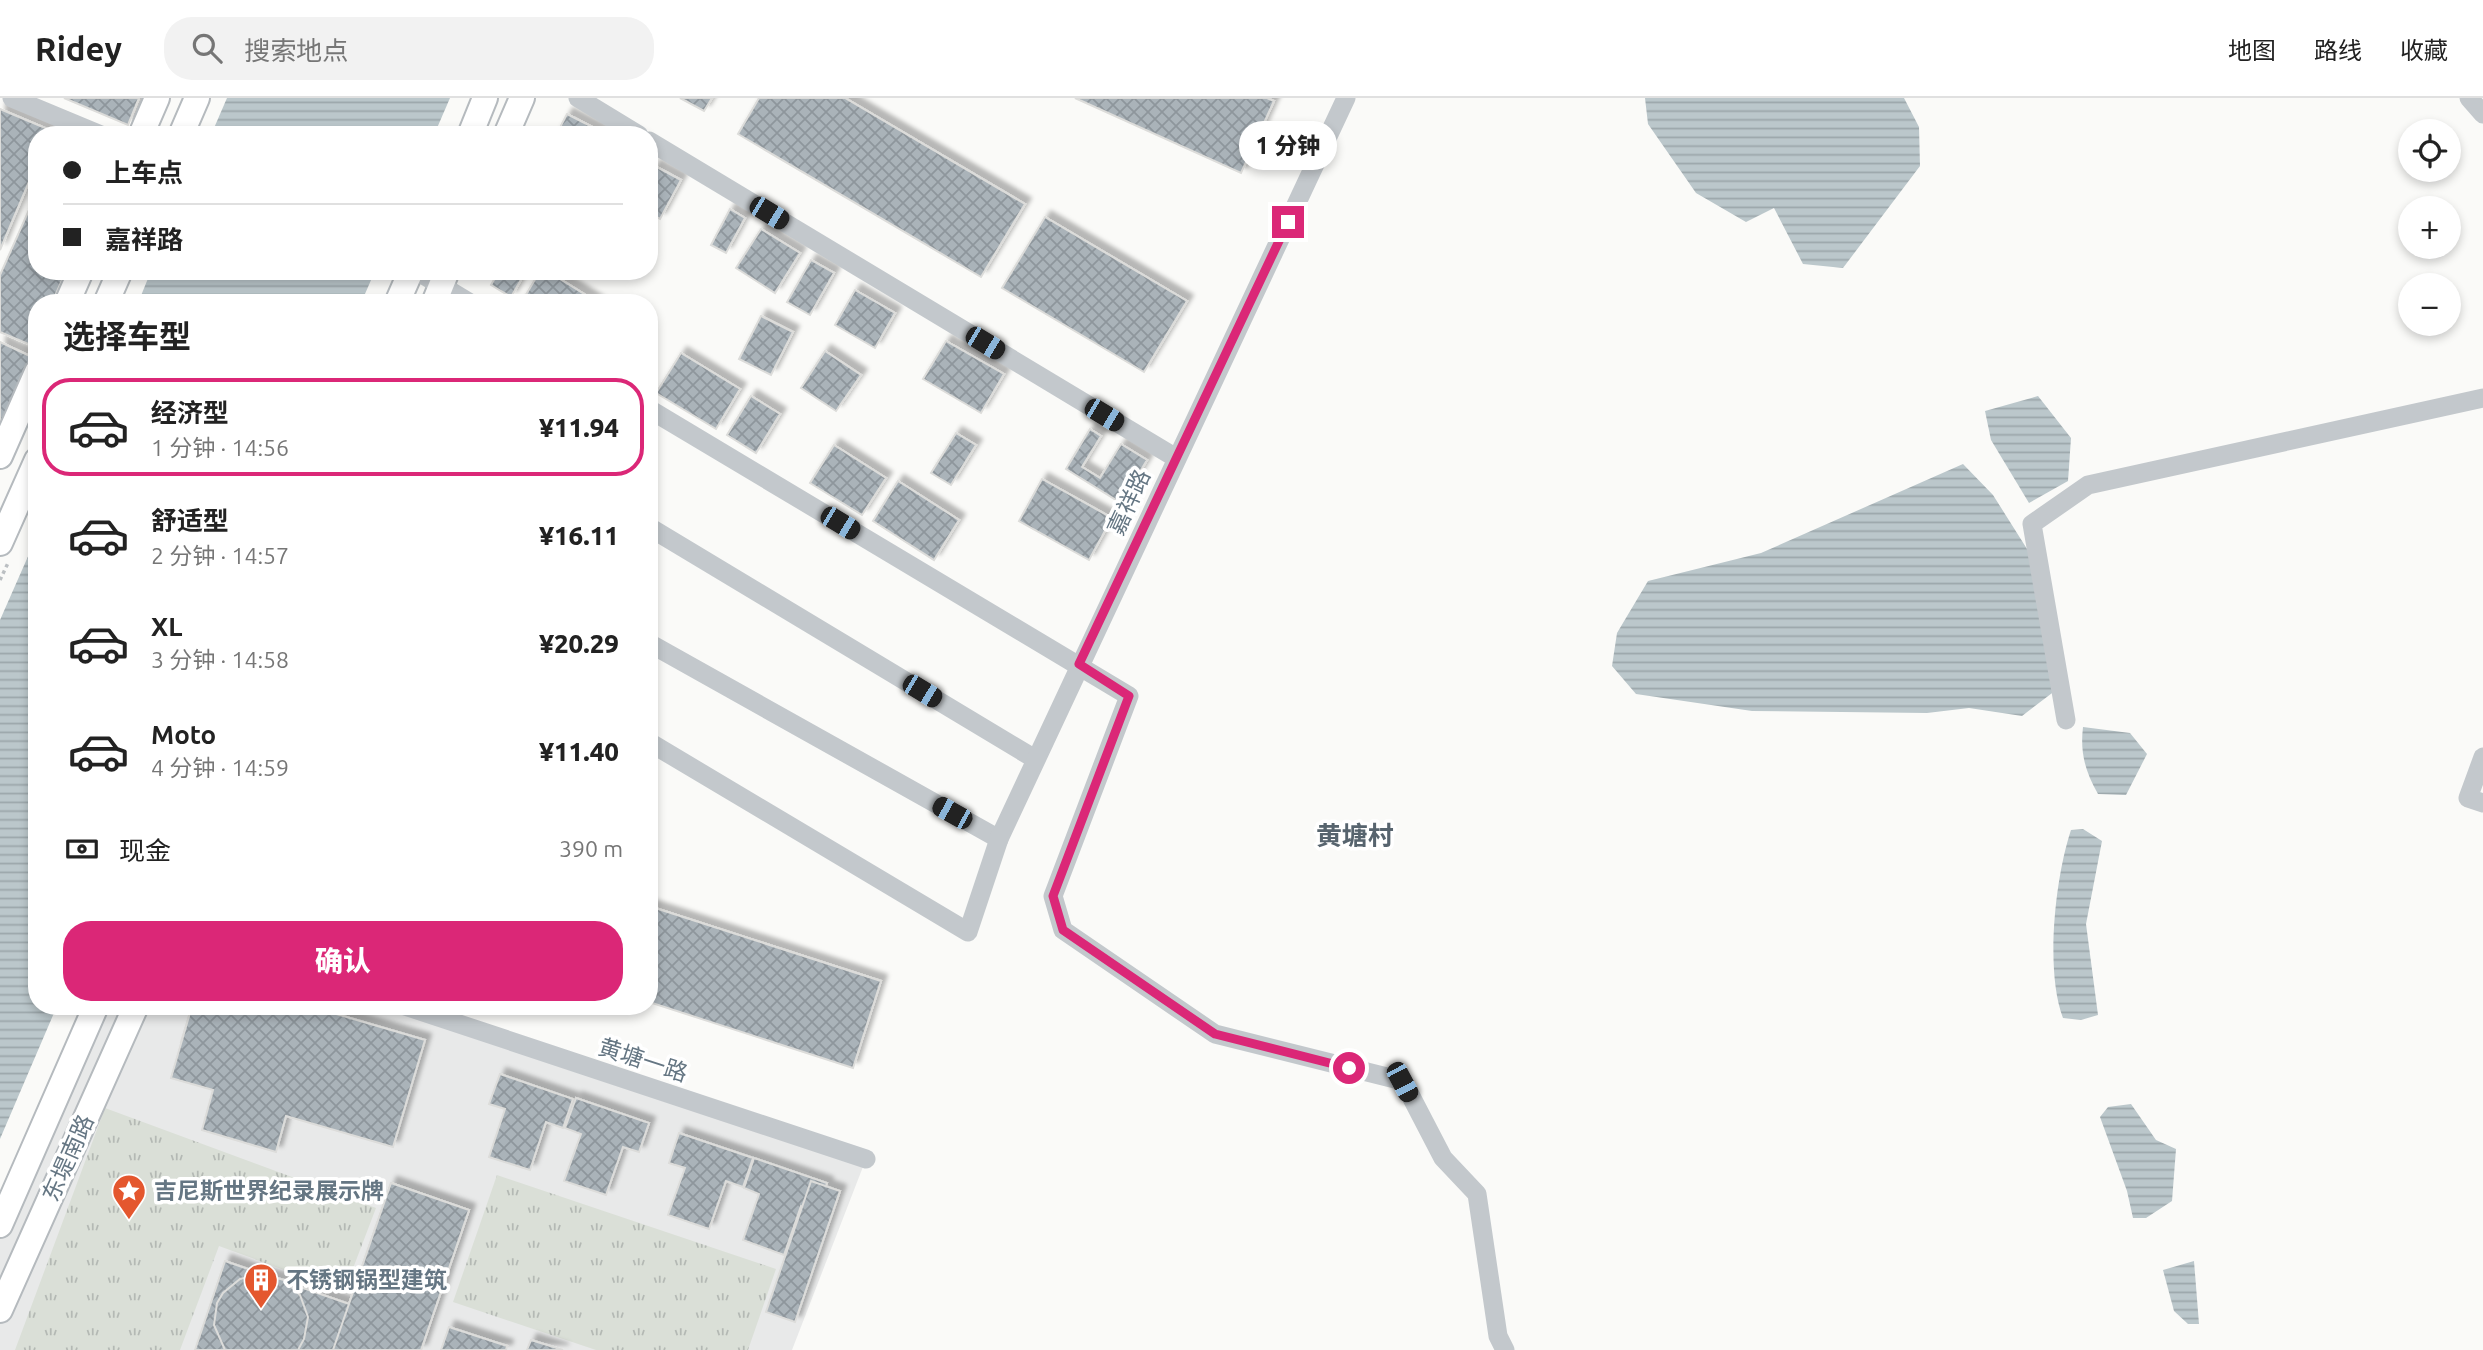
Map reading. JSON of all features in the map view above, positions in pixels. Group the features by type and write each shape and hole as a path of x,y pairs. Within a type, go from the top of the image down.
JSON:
{"main road":[{"path":"145,126 157,98"},
{"path":"185,126 197,98"},
{"path":"474,126 485,98"},
{"path":"510,126 522,98"},
{"path":"0,456 28,392"},
{"path":"0,543 28,480"},
{"name":"东堤南路","path":"0,1225 92,1015"},
{"name":"东堤南路","path":"0,1310 132,1015"}],"street":[{"path":"12,98 79,126"},
{"path":"578,98 624,126"},
{"name":"嘉祥路","path":"658,747 968,932 999,839 1035,759 1346,98"},
{"path":"2469,98 2483,114"},
{"path":"658,146 1176,458"},
{"path":"2066,720 2032,524 2088,485 2483,398"},
{"path":"658,414 1129,696 1053,896 1063,930 1215,1034 1402,1082 1443,1158 1478,1194 1498,1336 1504,1350"},
{"path":"658,532 1035,759"},
{"path":"658,648 999,839"},
{"path":"2476,801 2483,757"},
{"name":"黄塘一路","path":"432,1015 866,1159"}],"shaded area":[{"path":"227,98 450,98 438,126 215,126"},
{"path":"1645,98 1904,98 1919,127 1920,166 1843,268 1803,264 1774,208 1746,222 1696,193 1648,124"},
{"path":"147,280 371,280 365,294 142,294"},
{"path":"2038,396 2071,438 2068,481 2029,503 1991,440 1985,411"},
{"path":"1963,464 1993,495 2041,571 2060,687 2022,716 1969,708 1927,713 1752,711 1636,694 1612,666 1617,633 1648,581 1761,553"},
{"path":"28,556 28,1015 53,1015 0,1139 0,620"},
{"path":"2083,727 2130,733 2147,754 2126,795 2098,794 2084,762"},
{"path":"2083,829 2102,841 2086,924 2098,1015 2081,1020 2063,1018 2054,976 2053,951 2057,898 2065,850 2071,830"},
{"path":"92,1015 432,1015 866,1159 792,1350 0,1350 0,1225"},
{"path":"2131,1104 2156,1140 2176,1149 2172,1201 2146,1218 2133,1218 2127,1191 2100,1117 2108,1107"},
{"path":"2194,1261 2199,1324 2188,1324 2174,1311 2163,1270"}],"green space":[{"path":"105,1108 376,1208 344,1292 219,1246 180,1350 15,1350"},
{"path":"497,1175 776,1269 748,1350 596,1350 453,1302"}],"building":[{"path":"64,98 139,98 128,125"},
{"path":"680,98 712,98 704,111"},
{"path":"759,98 845,98 1025,204 981,277 738,134"},
{"path":"1075,98 1267,98 1274,101 1241,173"},
{"path":"0,109 40,126 28,126 28,184 0,250"},
{"path":"567,114 590,126 561,126"},
{"path":"658,168 681,180 660,219 658,218"},
{"path":"730,209 745,218 726,253 711,245"},
{"path":"28,212 28,280 62,280 56,294 28,294 28,344 0,332 0,275"},
{"path":"1045,217 1187,301 1144,372 1002,288"},
{"path":"761,229 800,253 775,293 736,268"},
{"path":"811,260 834,273 810,315 787,302"},
{"path":"494,280 521,280 513,294 506,294 491,285"},
{"path":"535,280 562,280 584,294 526,294"},
{"path":"855,290 895,313 875,348 835,325"},
{"path":"761,316 793,332 771,375 739,359"},
{"path":"946,341 1004,374 981,413 923,379"},
{"path":"0,342 28,355 28,366 0,426"},
{"path":"825,351 861,375 836,411 801,388"},
{"path":"681,353 740,389 716,429 658,394 658,390"},
{"path":"751,396 780,414 756,453 727,435"},
{"path":"1090,429 1101,436 1082,467 1100,478 1121,444 1147,460 1121,503 1066,469"},
{"path":"956,433 976,445 951,485 931,473"},
{"path":"834,445 886,478 862,515 810,483"},
{"path":"1042,479 1112,518 1089,560 1019,521"},
{"path":"898,481 959,520 934,560 873,521"},
{"path":"658,909 881,981 853,1068 658,1005"},
{"path":"189,1015 338,1015 368,1024 348,1091 181,1042"},
{"path":"189,1015 340,1015 425,1040 393,1147 286,1116 276,1152 202,1130 213,1090 171,1078"},
{"path":"500,1074 573,1099 563,1128 546,1122 530,1170 489,1157 505,1109 489,1104"},
{"path":"576,1098 649,1123 639,1152 623,1147 606,1195 564,1181 581,1134 565,1128"},
{"path":"679,1133 753,1158 743,1187 726,1181 709,1229 668,1215 685,1168 669,1163"},
{"path":"754,1158 827,1183 817,1212 801,1206 784,1255 743,1240 759,1194 744,1188"},
{"path":"811,1181 840,1191 795,1322 766,1312"},
{"path":"391,1183 469,1210 421,1350 195,1350 225,1261 349,1304"},
{"path":"391,1183 469,1210 421,1350 333,1350"},
{"name":"不锈钢锅型建筑","path":"262,1274 284,1280 300,1295 308,1317 304,1339 298,1350 225,1350 214,1325 217,1303 223,1293 240,1279"},
{"path":"449,1327 507,1346 506,1350 441,1350"},
{"path":"531,1340 563,1350 527,1350"}],"place":[{"name":"吉尼斯世界纪录展示牌","path":"129,1221"},
{"name":"不锈钢锅型建筑","path":"261,1310"}],"district":[{"name":"黄塘村","path":"1355,836"}],"route":[{"path":"1288,222 1079,664 1129,696 1053,896 1063,930 1109,958 1215,1034 1349,1068"}]}
